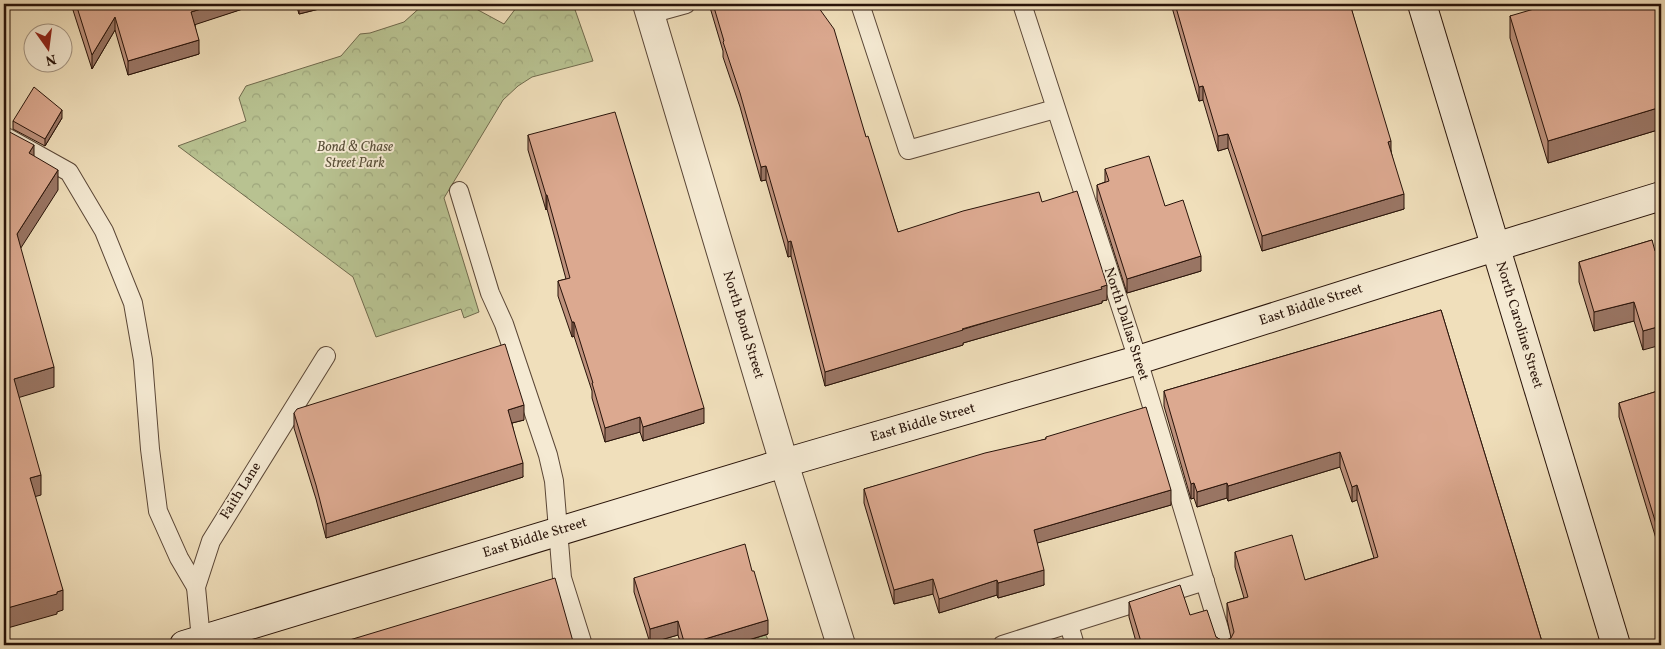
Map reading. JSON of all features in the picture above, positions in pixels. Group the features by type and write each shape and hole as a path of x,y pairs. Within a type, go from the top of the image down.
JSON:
{"main road":[{"name":"North Caroline Street","path":"1422,4 1616,645"},
{"name":"North Bond Street","path":"649,9 784,463 842,645"},
{"name":"East Biddle Street","path":"193,643 784,463 1138,360 1495,246 1661,196"}],"lane":[{"path":"649,9 686,4"},
{"path":"860,4 908,150 1055,109"},
{"name":"North Dallas Street","path":"1022,4 1138,360 1224,645"},
{"path":"4,138 69,172 104,230 133,303 143,360 150,449 158,511 179,558 196,587"},
{"path":"459,192 490,293 504,324 548,455 554,481 562,578 583,645"},
{"name":"Faith Lane","path":"193,643 196,587 211,541 326,356"},
{"path":"1002,645 1204,582"},
{"path":"1069,625 1075,645"}],"green space":[{"name":"Bond & Chase Street Park","path":"424,4 467,4 504,24 516,8 531,4 573,4 593,61 532,77 518,86 503,100 444,198 479,312 464,318 461,309 376,337 353,277 178,146 246,121 239,98 246,86 341,56 360,34 370,33 404,22"},
{"path":"766,635 770,645 732,645"}],"building":[{"path":"76,4 217,4 191,12 199,40 128,61 115,17 92,55"},
{"path":"713,4 816,4 834,29 866,137 868,136 898,232 963,211 1039,192 1042,202 1077,191 1107,285 1101,287 1102,289 962,329 825,372 791,241 788,242 766,166 761,167"},
{"path":"1175,4 1350,4 1391,141 1388,142 1404,194 1262,236 1228,134 1218,136 1203,86 1199,87"},
{"path":"1551,4 1661,4 1661,107 1548,141 1510,16"},
{"path":"34,87 62,110 45,139 13,121"},
{"path":"615,112 704,408 643,427 640,417 605,428 574,322 572,322 558,281 570,278 528,135"},
{"path":"4,129 34,145 29,153 58,170 17,234 54,367 14,379 41,475 30,478 63,590 57,592 57,594 4,609"},
{"path":"1149,156 1165,206 1183,200 1201,256 1127,279 1097,185 1109,181 1105,169"},
{"path":"1652,240 1655,251 1661,249 1661,326 1643,331 1634,302 1594,312 1579,262"},
{"path":"1441,310 1543,645 1142,645 1129,602 1180,585 1190,615 1207,610 1216,637 1221,640 1231,638 1234,632 1227,603 1248,597 1235,552 1292,535 1305,580 1378,557 1357,485 1352,487 1340,452 1228,486 1227,483 1197,492 1194,483 1191,484 1164,391"},
{"path":"505,344 524,405 508,410 523,463 326,524 294,413 297,409"},
{"path":"1661,390 1661,540 1619,403"},
{"path":"1146,407 1171,490 1034,530 1044,570 998,583 997,580 939,599 933,579 894,590 864,489 985,453 1046,439 1046,437"},
{"path":"745,544 768,620 685,645 678,621 650,629 634,578"},
{"path":"555,578 574,645 333,645"}]}
